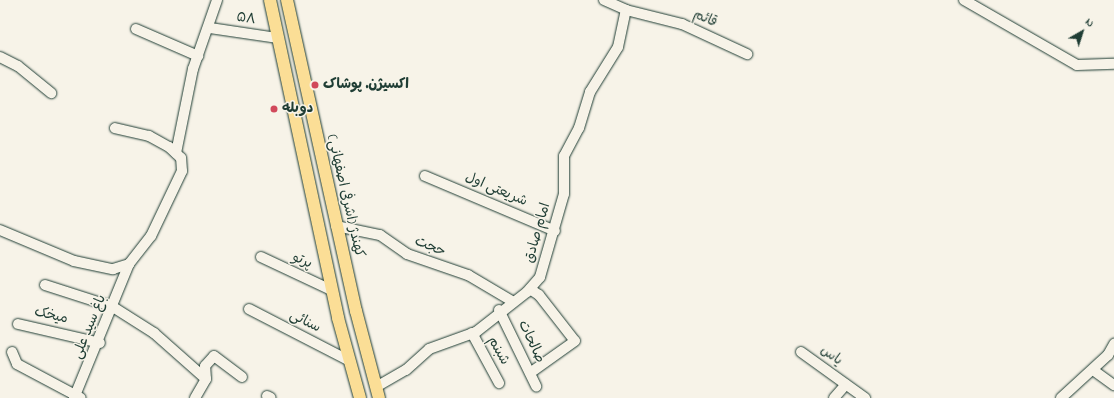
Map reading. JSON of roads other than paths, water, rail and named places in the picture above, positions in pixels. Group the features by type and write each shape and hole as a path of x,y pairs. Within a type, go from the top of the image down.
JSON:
{"main road":[{"path":"270,0 332,290 348,360 360,398"},
{"name":"کهندژ (اشرفی اصفهانی)","path":"287,0 336,226 378,393"},
{"path":"288,86 305,83"}],"street":[{"path":"115,128 149,136 176,153 198,56 210,28 217,0"},
{"name":"قائم","path":"604,0 626,10 682,24 747,54"},
{"path":"964,0 1077,65 1114,64"},
{"name":"امام صادق","path":"378,393 429,349 472,333 500,310 530,289 540,277 555,231 564,194 564,156 579,128 590,92 618,47 626,10"},
{"name":"۵۸","path":"210,28 278,38"},
{"path":"136,29 198,56"},
{"path":"0,57 18,66 51,92"},
{"name":"باغ سید علی","path":"77,397 100,343 129,264 151,236 182,171 181,158 176,153"},
{"name":"شریعتی اول","path":"425,176 555,231"},
{"name":"حجت","path":"336,226 380,235 407,254 468,275 512,301"},
{"path":"0,230 74,261 113,269 129,264"},
{"name":"پرتو","path":"261,257 332,290"},
{"path":"45,285 113,307 154,333 206,379"},
{"path":"530,289 539,295 575,341 530,373"},
{"name":"سنائی","path":"249,309 348,360"},
{"name":"صالحات","path":"500,310 536,386"},
{"name":"میخک","path":"18,324 100,343"},
{"name":"شبنم","path":"472,333 499,383"},
{"path":"1061,398 1093,370 1114,346"},
{"path":"12,352 17,364 77,397"},
{"name":"یاس","path":"801,352 865,398"},
{"path":"195,398 206,379 205,366 214,356 242,378"},
{"path":"1093,370 1114,385"},
{"path":"834,398 846,384"}],"place":[{"name":"اکسیژن. پوشاک","path":"315,85"},
{"name":"دوبله","path":"274,109"}]}
